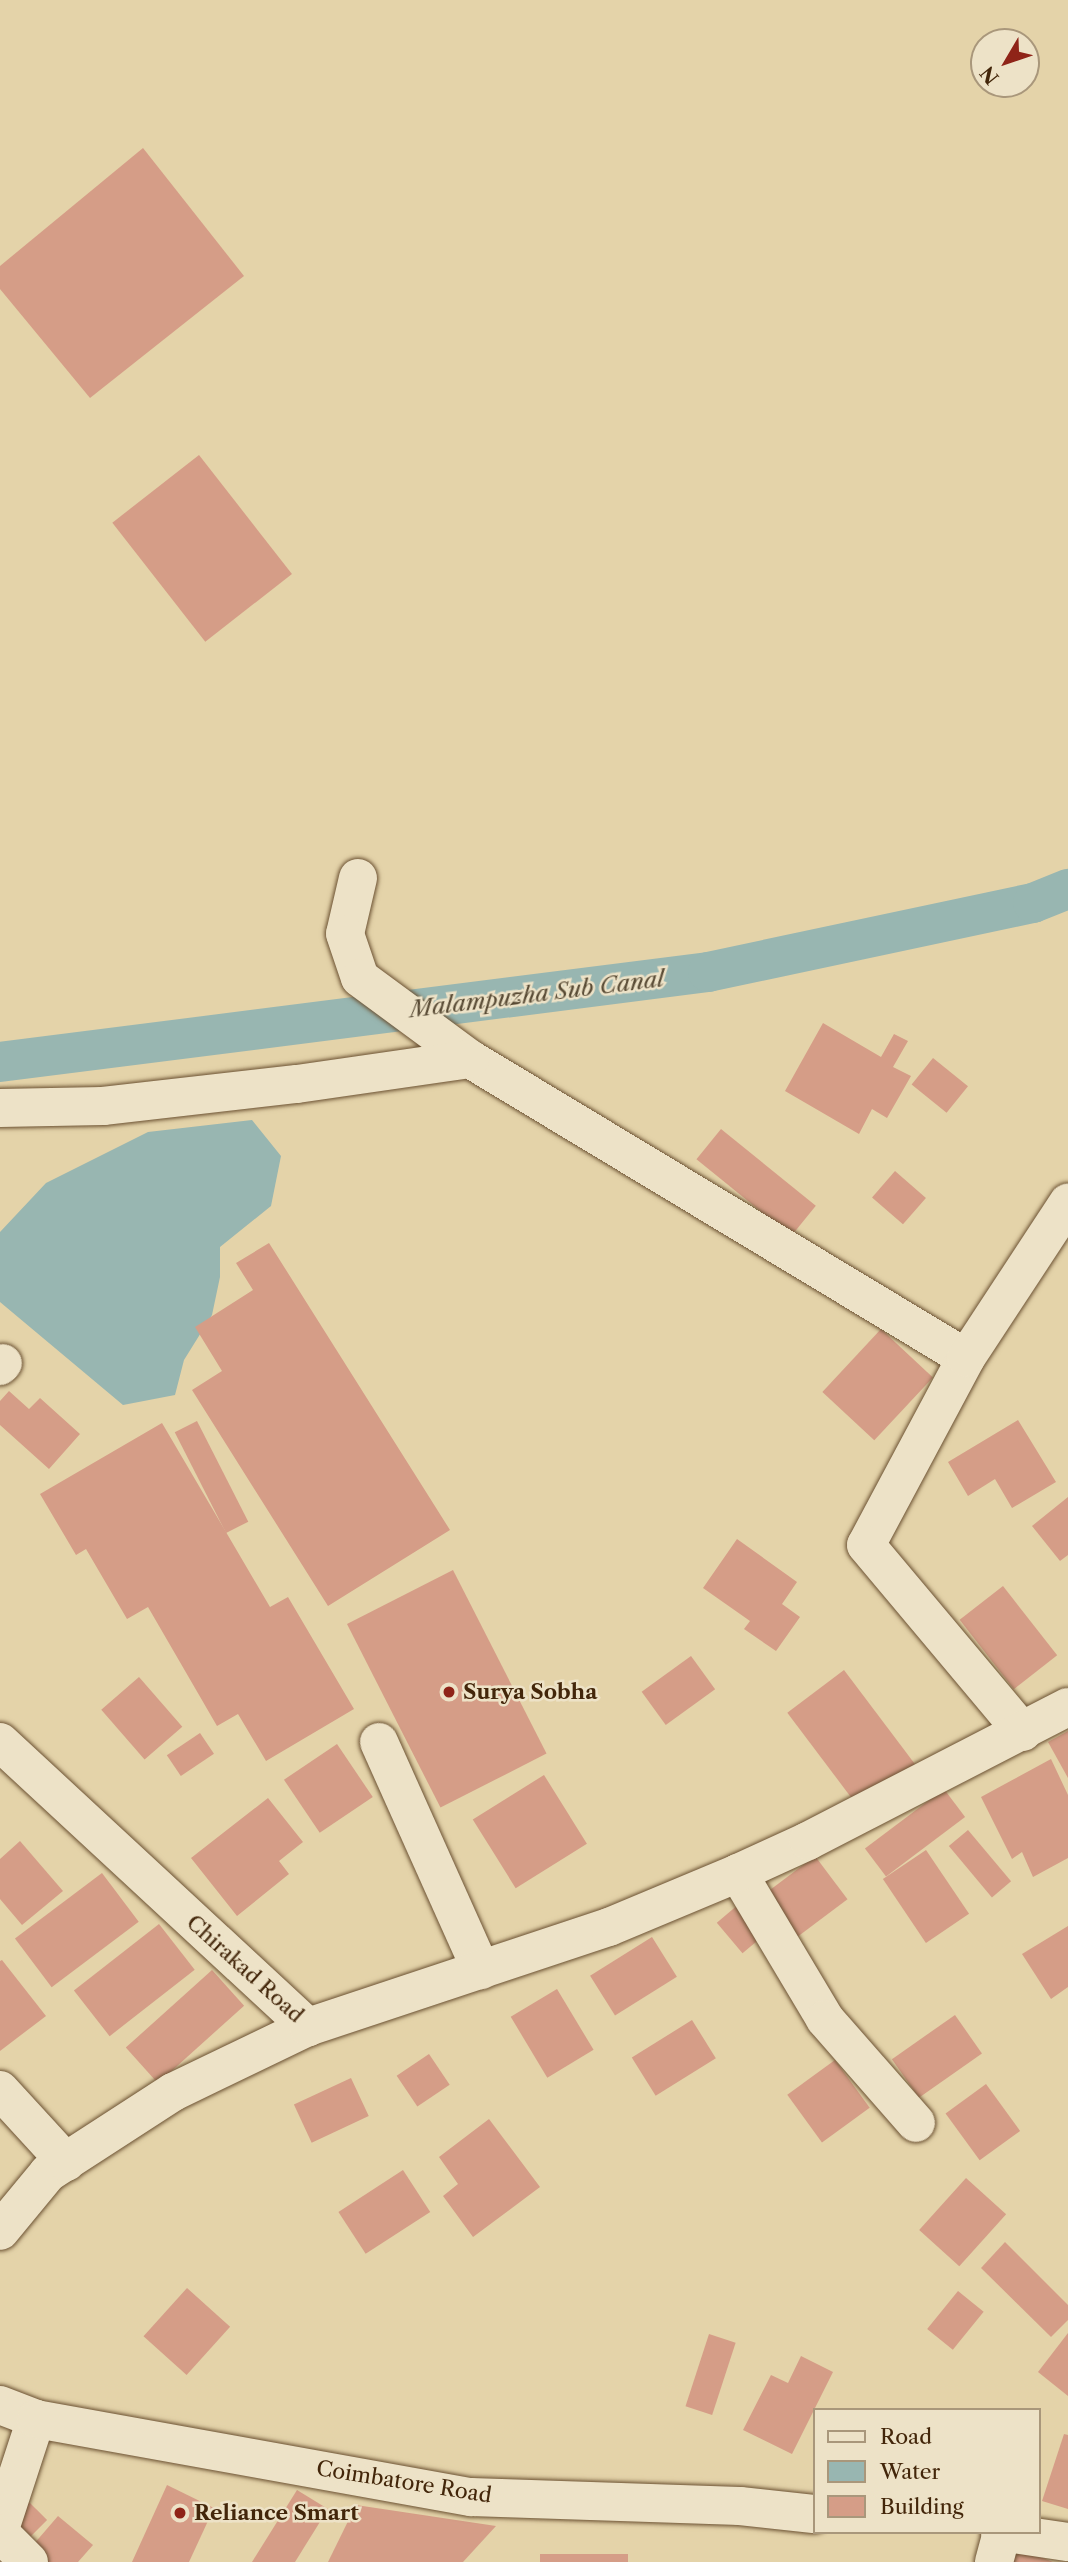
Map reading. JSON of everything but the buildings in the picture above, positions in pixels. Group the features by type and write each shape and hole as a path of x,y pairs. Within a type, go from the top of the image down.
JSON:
{"street":[{"path":"358,878 345,934 360,978 470,1059 966,1358"},
{"path":"0,1108 103,1106 297,1084 470,1059"},
{"path":"1023,1732 866,1545 966,1358 1068,1203"},
{"path":"308,2027 609,1927 738,1873 808,1841 1068,1707"},
{"name":"Chirakad Road","path":"0,1742 308,2027 173,2092 48,2173 0,2231"},
{"path":"379,1742 481,1970"},
{"path":"738,1873 825,2019 916,2123"},
{"path":"0,2090 66,2162"},
{"name":"Coimbatore Road","path":"0,2405 36,2419 471,2497 740,2506 813,2514"},
{"path":"29,2562 0,2531 36,2419"},
{"path":"994,2562 1001,2534"},
{"path":"1014,2534 1068,2542"}],"water":[{"path":"252,1120 281,1156 271,1206 220,1247 220,1277 212,1315 184,1360 175,1395 123,1405 0,1302 0,1232 46,1183 148,1132"}],"waterway":[{"name":"Malampuzha Sub Canal","path":"0,1062 708,972 1033,903 1068,889"}],"place":[{"name":"Surya Sobha","path":"449,1692"},
{"name":"Reliance Smart","path":"180,2513"}]}
